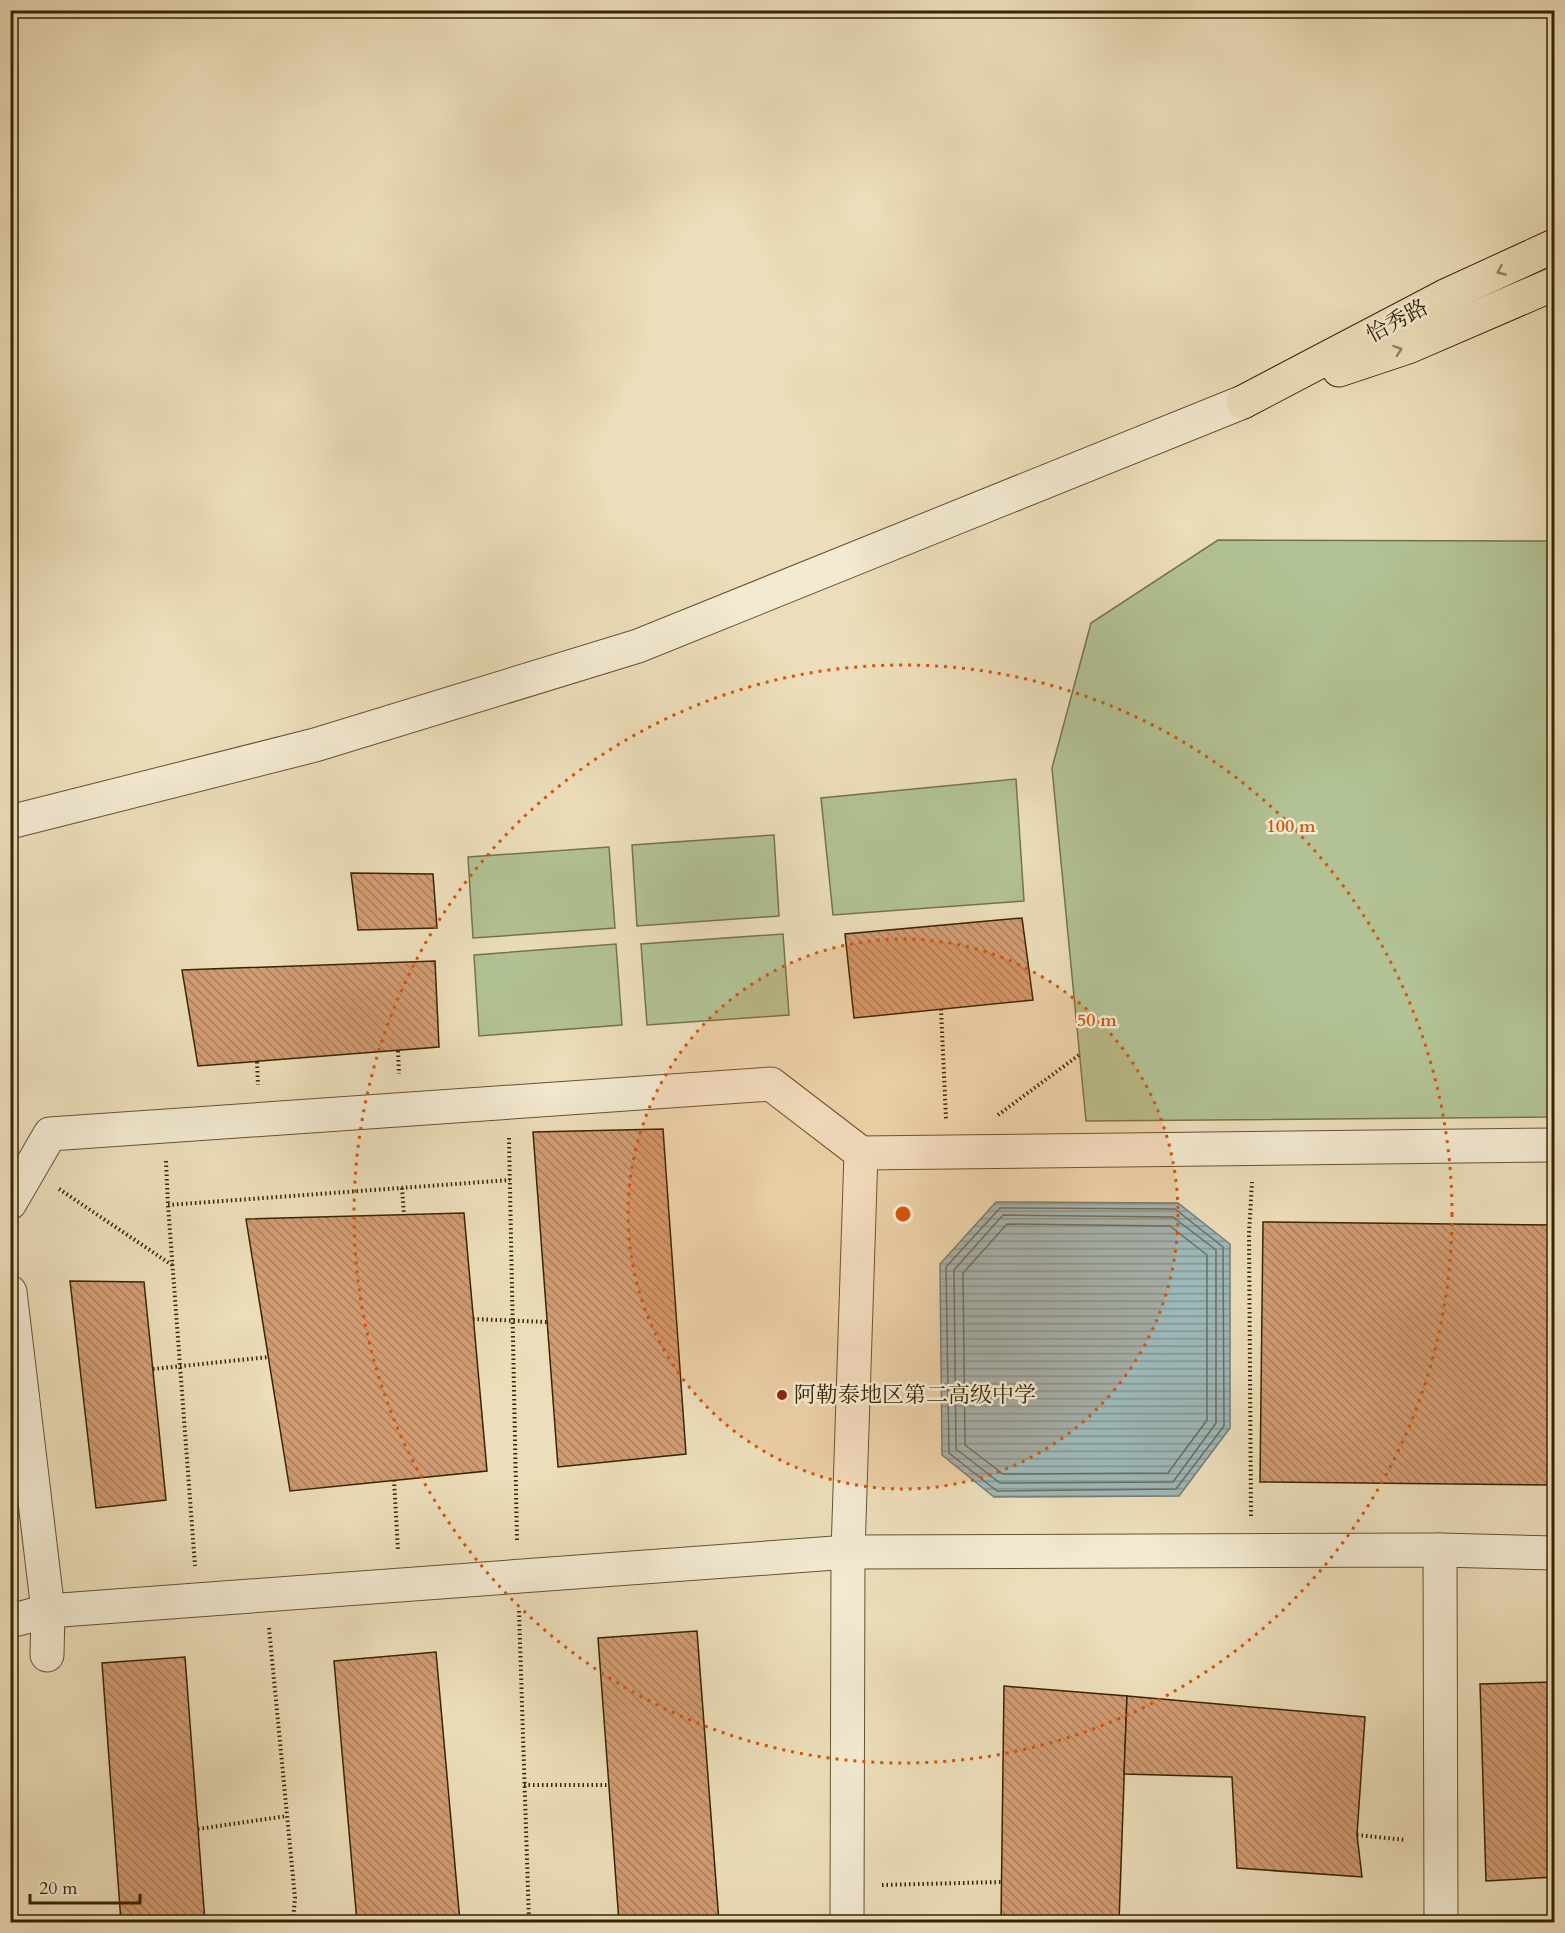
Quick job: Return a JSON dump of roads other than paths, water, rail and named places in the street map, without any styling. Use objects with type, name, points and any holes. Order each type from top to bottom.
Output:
[{"type":"main road","name":"恰秀路","points":[[1243,402],[1445,296],[1554,246]]},
{"type":"main road","points":[[1243,402],[1408,346],[1554,284]]},
{"type":"street","points":[[10,822],[315,744],[638,646],[1243,402]]},
{"type":"street","points":[[10,1203],[50,1134],[771,1084],[861,1153],[1554,1145]]},
{"type":"street","points":[[847,1923],[848,1552],[861,1153]]},
{"type":"street","points":[[10,1292],[48,1611],[47,1655]]},
{"type":"street","points":[[1440,1550],[1441,1923]]},
{"type":"street","points":[[10,1621],[48,1611],[848,1552],[1440,1550],[1554,1552]]},
{"type":"water","points":[[996,1202],[1178,1203],[1230,1244],[1230,1428],[1179,1496],[994,1497],[942,1455],[940,1264]]},
{"type":"place","name":"阿勒泰地区第二高级中学","points":[[782,1395]]}]
